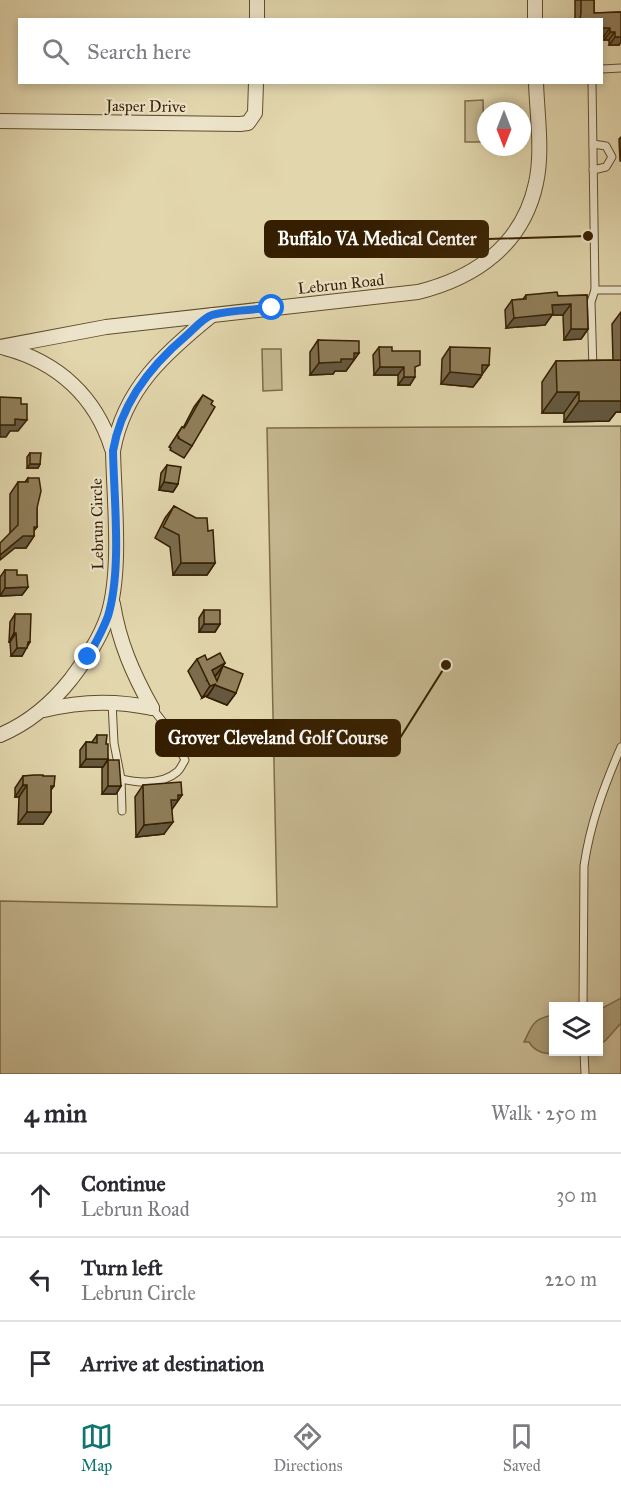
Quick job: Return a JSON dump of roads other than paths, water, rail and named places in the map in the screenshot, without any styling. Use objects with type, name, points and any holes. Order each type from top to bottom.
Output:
[{"type":"street","points":[[257,0],[257,18]]},
{"type":"street","points":[[535,18],[536,0]]},
{"type":"street","name":"Jasper Drive","points":[[0,121],[248,123],[255,113],[256,84]]},
{"type":"street","name":"Lebrun Road","points":[[0,347],[106,327],[418,292],[446,284],[483,265],[499,252],[519,225],[528,206],[536,184],[539,160],[536,84]]},
{"type":"street","name":"Lebrun Circle","points":[[0,735],[42,711],[61,692],[88,657],[107,616],[112,596],[115,558],[113,451],[115,438],[131,399],[146,375],[165,354],[212,315]]},
{"type":"street","name":"Lebrun Circle","points":[[0,347],[44,362],[67,378],[83,393],[94,408],[113,451]]},
{"type":"street","name":"Lebrun Circle","points":[[112,596],[121,643],[152,708]]},
{"type":"street","name":"Lebrun Circle","points":[[42,711],[83,703],[112,702],[152,708]]},
{"type":"lane","points":[[603,69],[621,68]]},
{"type":"lane","points":[[592,84],[596,290],[591,302],[593,376]]},
{"type":"lane","points":[[593,144],[606,146],[612,157],[606,168],[593,170]]},
{"type":"lane","points":[[596,290],[621,290]]},
{"type":"lane","points":[[112,702],[114,743],[121,778],[122,811]]},
{"type":"lane","points":[[121,778],[136,783],[157,782],[178,772],[185,760],[170,730],[152,708]]},
{"type":"lane","points":[[583,1002],[584,866],[587,845],[599,798],[621,747]]},
{"type":"lane","points":[[584,1056],[585,1074]]},
{"type":"place","name":"Buffalo VA Medical Center","points":[[588,236]]},
{"type":"place","name":"Grover Cleveland Golf Course","points":[[446,665]]}]
